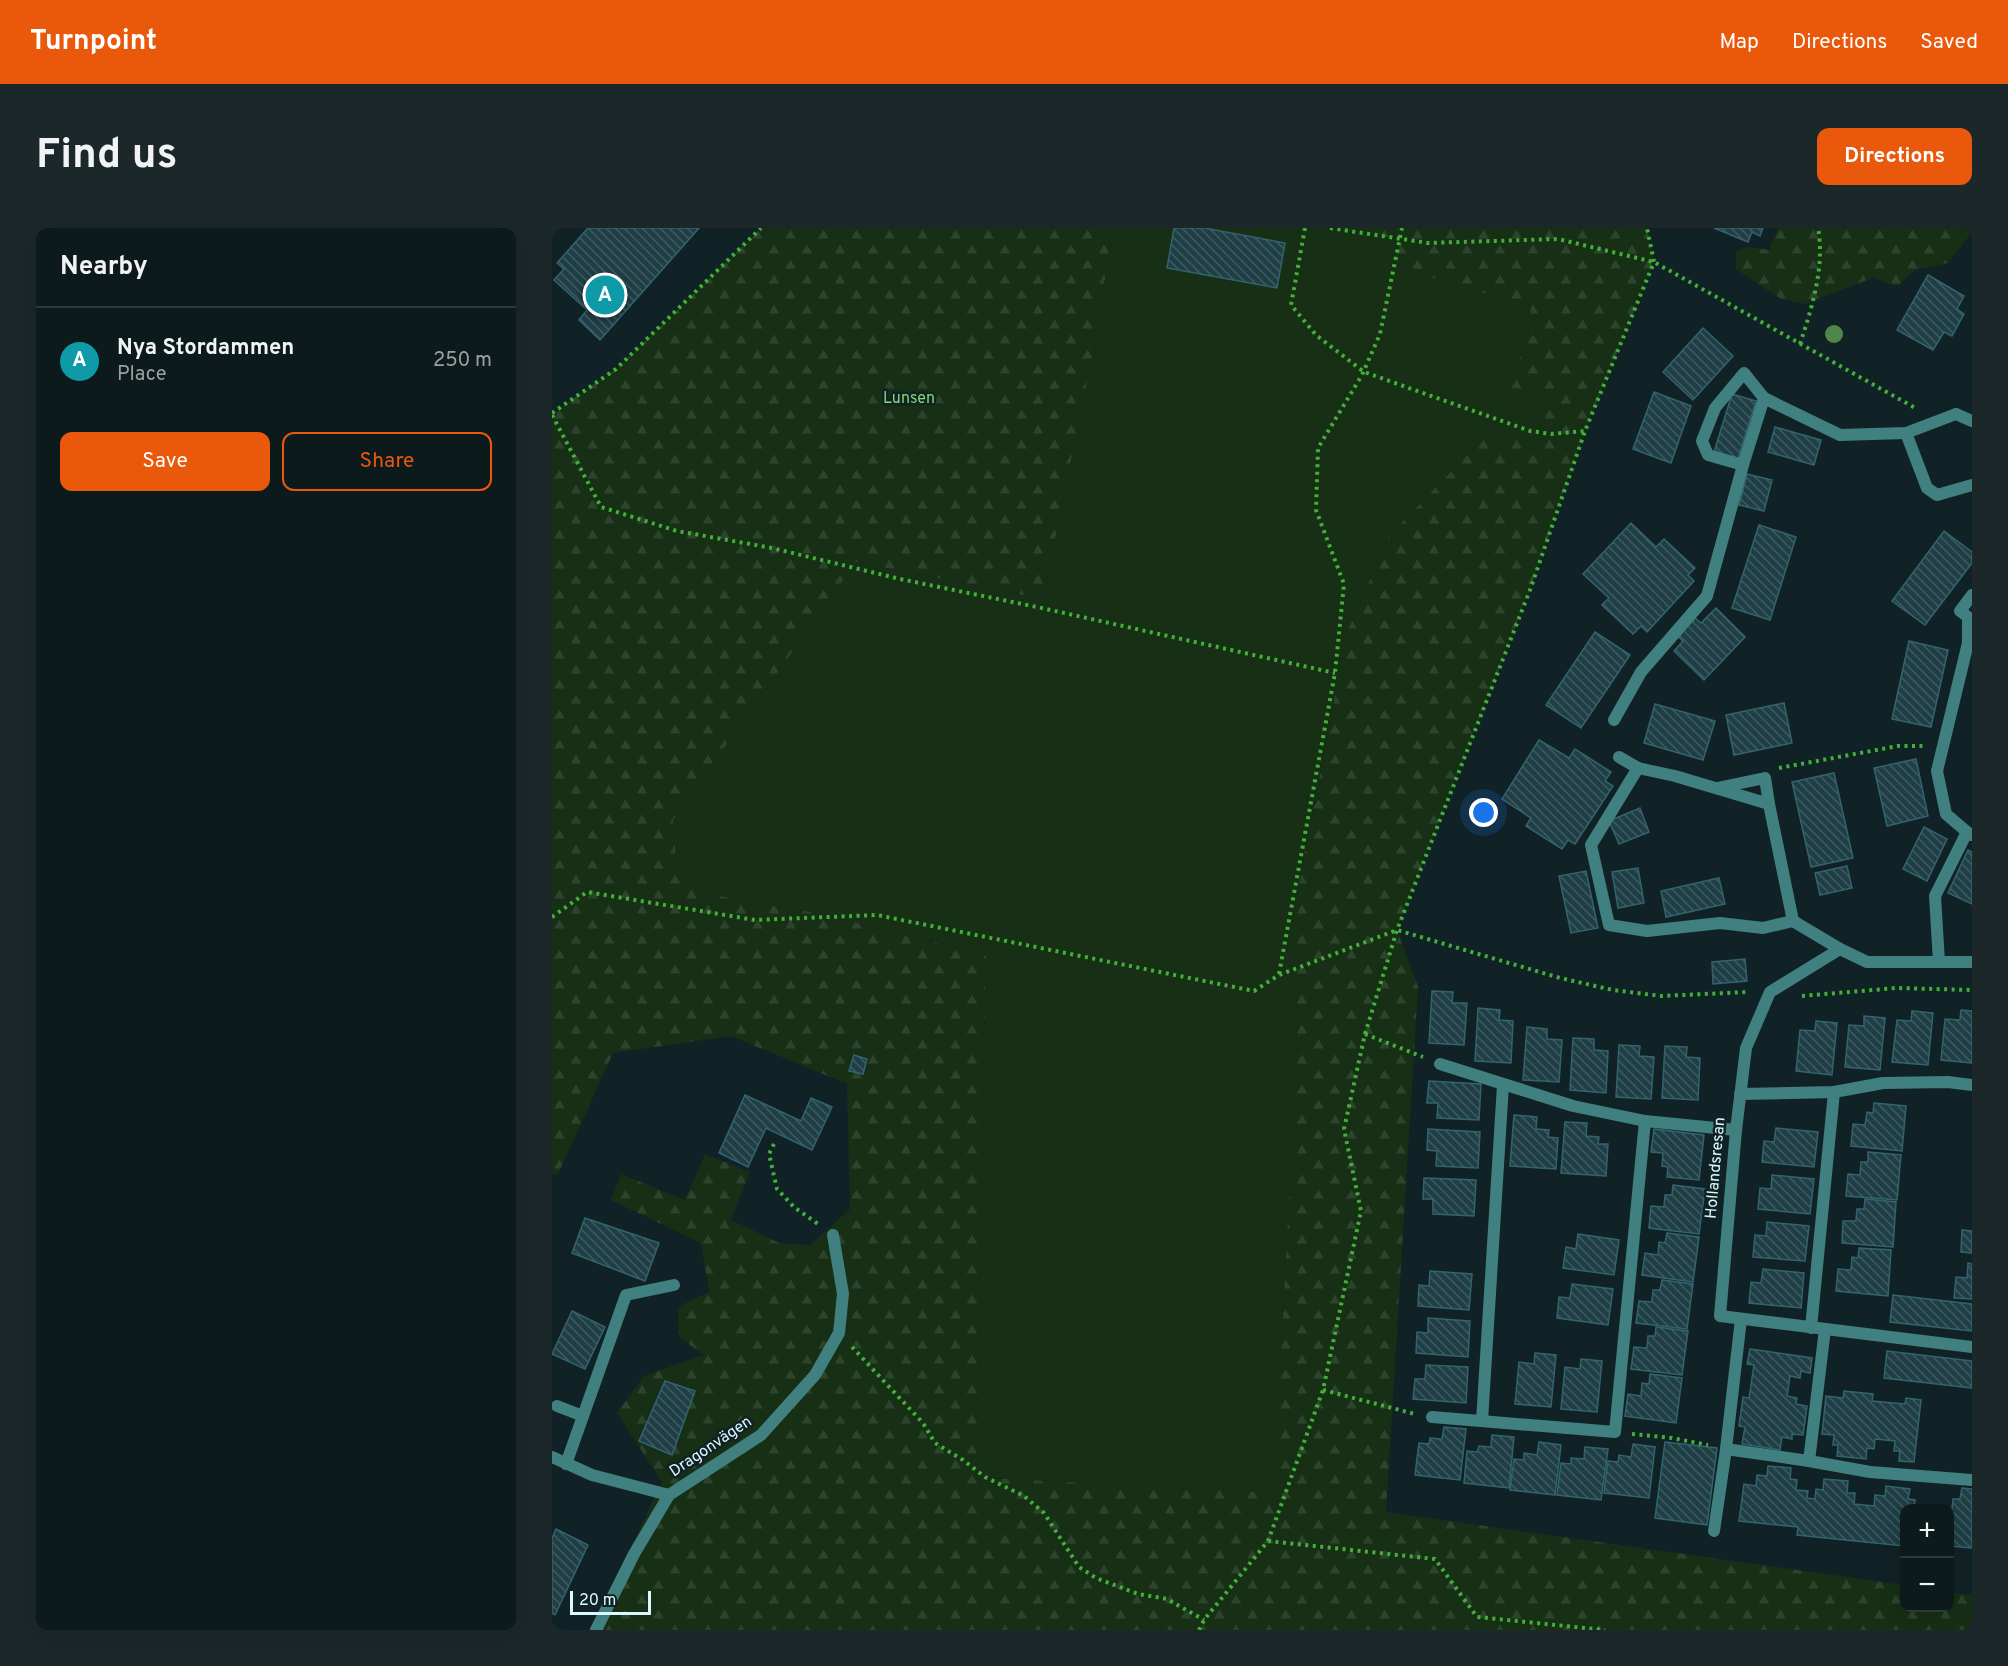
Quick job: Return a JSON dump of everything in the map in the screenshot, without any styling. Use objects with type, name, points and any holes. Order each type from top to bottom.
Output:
[{"type":"street","points":[[1743,465],[1708,455],[1702,441],[1715,408],[1744,374],[1764,398],[1840,435],[1906,433],[1956,414],[1971,419]]},
{"type":"street","points":[[1614,720],[1641,672],[1707,596],[1764,398]]},
{"type":"street","points":[[1906,433],[1927,489],[1937,495],[1972,485]]},
{"type":"street","points":[[1939,962],[1935,896],[1970,834],[1946,814],[1937,771],[1945,746],[1968,643],[1968,617],[1960,611],[1972,595]]},
{"type":"street","points":[[1619,757],[1638,768],[1676,776],[1769,804]]},
{"type":"street","points":[[1638,768],[1591,845],[1609,925],[1647,931],[1720,923],[1763,928],[1793,921],[1867,962],[1972,962]]},
{"type":"street","points":[[1716,788],[1765,778],[1793,921]]},
{"type":"street","points":[[1770,992],[1840,949]]},
{"type":"street","name":"Hollandsresan","points":[[1770,992],[1746,1048],[1736,1130],[1720,1316],[1972,1347]]},
{"type":"street","points":[[1440,1064],[1573,1106],[1645,1121],[1736,1130]]},
{"type":"street","points":[[1740,1094],[1834,1092],[1883,1083],[1948,1082],[1972,1086]]},
{"type":"street","points":[[1482,1421],[1503,1085]]},
{"type":"street","points":[[1811,1328],[1834,1092]]},
{"type":"street","points":[[1432,1417],[1615,1432],[1645,1121]]},
{"type":"street","name":"Dragonvägen","points":[[596,1630],[634,1554],[669,1495],[760,1436],[815,1375],[839,1333],[843,1294],[833,1234]]},
{"type":"street","points":[[566,1464],[626,1295],[674,1285]]},
{"type":"street","points":[[1714,1531],[1741,1319]]},
{"type":"street","points":[[1809,1461],[1825,1329]]},
{"type":"street","points":[[557,1406],[583,1416]]},
{"type":"street","points":[[1726,1449],[1870,1472],[1972,1480]]},
{"type":"street","name":"Dragonvägen","points":[[552,1457],[592,1475],[669,1495]]},
{"type":"path","points":[[761,228],[616,369],[552,414],[601,507],[677,531],[772,548],[900,579],[1335,673]]},
{"type":"path","points":[[1305,228],[1291,305],[1316,335],[1364,372],[1530,430],[1551,434],[1585,431]]},
{"type":"path","points":[[1330,228],[1428,243],[1558,239],[1654,262],[1939,421]]},
{"type":"path","points":[[1278,975],[1335,673],[1344,585],[1316,510],[1318,448],[1364,372],[1380,334],[1402,228]]},
{"type":"path","points":[[1199,1630],[1204,1620],[1268,1541],[1323,1390],[1361,1211],[1344,1129],[1365,1034],[1397,930],[1530,590],[1585,431],[1654,262],[1647,228]]},
{"type":"path","points":[[1800,344],[1815,296],[1820,241],[1818,228]]},
{"type":"path","points":[[1765,778],[1774,770],[1898,746],[1945,746]]},
{"type":"path","points":[[552,916],[586,892],[755,920],[878,915],[1254,991],[1278,975],[1397,930],[1560,978],[1613,990],[1660,996],[1770,992],[1783,998],[1896,988],[1972,990]]},
{"type":"path","points":[[1365,1034],[1440,1064]]},
{"type":"path","points":[[774,1144],[769,1154],[777,1189],[794,1207],[833,1234]]},
{"type":"path","points":[[839,1333],[923,1423],[935,1443],[985,1477],[1024,1496],[1044,1513],[1078,1567],[1096,1578],[1127,1590],[1167,1599],[1204,1620]]},
{"type":"path","points":[[1323,1390],[1396,1410],[1432,1417]]},
{"type":"path","points":[[1615,1432],[1672,1438],[1726,1449]]},
{"type":"path","points":[[1268,1541],[1435,1559],[1477,1617],[1605,1630]]},
{"type":"green space","name":"Lunsen","points":[[761,228],[1113,228],[1095,343],[1043,599],[856,562],[715,895],[822,914],[986,955],[977,1477],[1274,1493],[1298,1011],[1288,941],[1347,632],[1389,535],[1489,433],[1548,399],[1509,387],[1529,333],[1387,299],[1398,239],[1330,228],[1647,228],[1654,262],[1585,431],[1530,590],[1397,930],[1418,987],[1386,1512],[1900,1584],[1900,1612],[1954,1612],[1954,1593],[1972,1595],[1972,1630],[592,1630],[662,1482],[617,1413],[644,1376],[704,1355],[679,1337],[678,1307],[709,1292],[701,1243],[611,1200],[621,1174],[685,1200],[705,1154],[750,1172],[731,1220],[779,1243],[810,1245],[850,1209],[847,1084],[731,1036],[613,1053],[558,1174],[552,1175],[552,413],[616,369]]},
{"type":"green space","points":[[1113,228],[1330,228],[1398,239],[1393,266],[1531,307],[1529,333],[1509,387],[1549,398],[1541,440],[1489,433],[1389,535],[1347,632],[1288,941],[1298,1011],[1274,1493],[976,1477],[986,955],[822,914],[715,895],[676,860],[673,820],[856,562],[1043,599],[1095,343]]},
{"type":"green space","points":[[1778,228],[1972,228],[1972,232],[1948,263],[1915,270],[1898,286],[1872,278],[1805,304],[1781,299],[1736,269],[1736,252],[1748,247],[1769,250]]},
{"type":"building","points":[[588,228],[699,228],[600,340],[579,320],[587,310],[554,280],[564,269],[557,263]]},
{"type":"building","points":[[1174,228],[1204,228],[1285,243],[1277,288],[1167,268]]},
{"type":"building","points":[[1714,228],[1763,228],[1760,236],[1752,232],[1748,242]]},
{"type":"building","points":[[1928,275],[1964,296],[1957,309],[1964,314],[1952,336],[1944,332],[1933,350],[1897,330]]},
{"type":"building","points":[[1703,328],[1733,356],[1693,400],[1663,372]]},
{"type":"building","points":[[1654,392],[1691,406],[1671,463],[1633,449]]},
{"type":"building","points":[[1732,394],[1756,401],[1738,459],[1714,452]]},
{"type":"building","points":[[1775,427],[1821,440],[1814,465],[1768,452]]},
{"type":"building","points":[[1747,474],[1772,480],[1764,511],[1739,505]]},
{"type":"building","points":[[1631,523],[1656,547],[1664,539],[1695,568],[1688,575],[1694,581],[1647,632],[1641,626],[1633,634],[1602,605],[1609,598],[1583,574]]},
{"type":"building","points":[[1759,525],[1796,537],[1770,620],[1732,608]]},
{"type":"building","points":[[1944,531],[1972,552],[1972,563],[1925,625],[1892,601]]},
{"type":"building","points":[[1716,608],[1745,637],[1704,680],[1674,651],[1683,641],[1677,636],[1695,618],[1701,623]]},
{"type":"building","points":[[1595,632],[1630,655],[1581,728],[1546,705]]},
{"type":"building","points":[[1909,641],[1948,650],[1931,727],[1892,719]]},
{"type":"building","points":[[1784,703],[1792,743],[1734,755],[1726,715]]},
{"type":"building","points":[[1655,704],[1715,721],[1703,760],[1644,743]]},
{"type":"building","points":[[1539,740],[1569,758],[1575,749],[1611,772],[1605,781],[1613,786],[1575,844],[1568,840],[1562,849],[1526,826],[1531,818],[1502,799]]},
{"type":"building","points":[[1916,759],[1928,816],[1887,826],[1874,768]]},
{"type":"building","points":[[1834,773],[1853,858],[1811,867],[1792,782]]},
{"type":"building","points":[[1640,808],[1649,832],[1619,844],[1609,821]]},
{"type":"building","points":[[1924,827],[1947,839],[1927,881],[1903,869]]},
{"type":"building","points":[[1968,850],[1972,852],[1972,904],[1948,893]]},
{"type":"building","points":[[1847,866],[1852,888],[1820,895],[1815,873]]},
{"type":"building","points":[[1638,868],[1644,903],[1618,908],[1612,872]]},
{"type":"building","points":[[1586,871],[1598,928],[1571,933],[1559,876]]},
{"type":"building","points":[[1719,878],[1725,904],[1666,917],[1661,891]]},
{"type":"building","points":[[1745,959],[1747,981],[1713,984],[1712,962]]},
{"type":"building","points":[[1432,991],[1453,992],[1452,1003],[1467,1003],[1464,1045],[1429,1043]]},
{"type":"building","points":[[1478,1008],[1500,1010],[1499,1020],[1513,1021],[1511,1063],[1475,1061]]},
{"type":"building","points":[[1961,1010],[1972,1011],[1972,1063],[1941,1060],[1945,1019],[1960,1020]]},
{"type":"building","points":[[1912,1011],[1933,1013],[1928,1065],[1892,1062],[1897,1020],[1911,1021]]},
{"type":"building","points":[[1864,1016],[1885,1018],[1880,1070],[1845,1067],[1849,1025],[1864,1026]]},
{"type":"building","points":[[1816,1021],[1837,1023],[1832,1075],[1796,1071],[1800,1030],[1815,1031]]},
{"type":"building","points":[[1527,1027],[1547,1029],[1547,1039],[1562,1040],[1559,1082],[1523,1080]]},
{"type":"building","points":[[1573,1038],[1594,1039],[1594,1050],[1608,1051],[1606,1093],[1570,1090]]},
{"type":"building","points":[[1619,1045],[1640,1046],[1639,1056],[1654,1057],[1651,1099],[1616,1097]]},
{"type":"building","points":[[1665,1046],[1687,1047],[1686,1057],[1700,1058],[1698,1100],[1662,1098]]},
{"type":"building","points":[[854,1055],[867,1059],[863,1074],[849,1071]]},
{"type":"building","points":[[1429,1081],[1481,1084],[1479,1120],[1437,1118],[1438,1103],[1427,1103]]},
{"type":"building","points":[[745,1095],[801,1121],[811,1098],[832,1107],[812,1150],[766,1128],[748,1167],[719,1153]]},
{"type":"building","points":[[1874,1103],[1906,1106],[1902,1151],[1851,1146],[1853,1124],[1865,1125],[1867,1112],[1873,1113]]},
{"type":"building","points":[[1514,1115],[1537,1117],[1536,1129],[1549,1130],[1548,1137],[1558,1138],[1556,1169],[1510,1166]]},
{"type":"building","points":[[1565,1122],[1587,1123],[1586,1136],[1599,1137],[1598,1144],[1608,1144],[1606,1176],[1561,1173]]},
{"type":"building","points":[[1776,1128],[1818,1132],[1814,1167],[1762,1162],[1764,1141],[1774,1142]]},
{"type":"building","points":[[1428,1129],[1480,1132],[1478,1168],[1436,1166],[1437,1151],[1427,1150]]},
{"type":"building","points":[[1654,1129],[1704,1135],[1699,1180],[1667,1177],[1668,1167],[1662,1166],[1663,1153],[1651,1152]]},
{"type":"building","points":[[1868,1152],[1901,1155],[1897,1200],[1846,1196],[1848,1174],[1860,1175],[1861,1162],[1868,1162]]},
{"type":"building","points":[[1772,1175],[1814,1179],[1810,1214],[1758,1209],[1760,1188],[1771,1189]]},
{"type":"building","points":[[1424,1178],[1476,1180],[1474,1216],[1433,1214],[1433,1199],[1423,1199]]},
{"type":"building","points":[[1673,1185],[1705,1189],[1699,1234],[1649,1228],[1651,1206],[1664,1207],[1665,1195],[1672,1195]]},
{"type":"building","points":[[1865,1199],[1896,1202],[1893,1247],[1842,1243],[1843,1221],[1856,1221],[1857,1209],[1864,1209]]},
{"type":"building","points":[[585,1218],[659,1243],[645,1281],[572,1253]]},
{"type":"building","points":[[1767,1222],[1809,1226],[1805,1261],[1753,1257],[1755,1235],[1766,1236]]},
{"type":"building","points":[[1962,1230],[1972,1231],[1972,1253],[1961,1252]]},
{"type":"building","points":[[1667,1233],[1699,1237],[1693,1282],[1642,1275],[1645,1253],[1658,1255],[1659,1242],[1665,1243]]},
{"type":"building","points":[[1578,1234],[1619,1240],[1614,1275],[1563,1268],[1566,1247],[1576,1249]]},
{"type":"building","points":[[1859,1248],[1891,1250],[1888,1296],[1836,1291],[1838,1269],[1851,1270],[1852,1257],[1858,1258]]},
{"type":"building","points":[[1968,1263],[1972,1264],[1972,1299],[1954,1298],[1956,1277],[1967,1278]]},
{"type":"building","points":[[1763,1269],[1804,1273],[1801,1308],[1749,1303],[1751,1282],[1761,1283]]},
{"type":"building","points":[[1430,1271],[1472,1274],[1469,1310],[1418,1306],[1419,1285],[1429,1286]]},
{"type":"building","points":[[1662,1280],[1693,1284],[1687,1329],[1636,1323],[1639,1301],[1652,1302],[1653,1290],[1660,1290]]},
{"type":"building","points":[[1572,1284],[1613,1289],[1608,1325],[1557,1318],[1559,1297],[1570,1298]]},
{"type":"building","points":[[1893,1295],[1972,1304],[1972,1331],[1890,1322]]},
{"type":"building","points":[[572,1311],[605,1327],[585,1369],[552,1354]]},
{"type":"building","points":[[1428,1318],[1470,1321],[1468,1357],[1416,1353],[1417,1332],[1428,1333]]},
{"type":"building","points":[[1656,1327],[1688,1331],[1682,1375],[1631,1369],[1634,1347],[1647,1348],[1648,1336],[1655,1336]]},
{"type":"building","points":[[1750,1349],[1812,1358],[1810,1373],[1801,1371],[1800,1378],[1790,1376],[1787,1396],[1797,1398],[1796,1404],[1807,1406],[1803,1435],[1792,1434],[1792,1439],[1782,1437],[1780,1450],[1742,1444],[1745,1427],[1739,1426],[1743,1397],[1749,1398],[1754,1365],[1747,1364]]},
{"type":"building","points":[[1887,1351],[1972,1361],[1972,1388],[1884,1378]]},
{"type":"building","points":[[1535,1353],[1556,1355],[1551,1407],[1515,1404],[1519,1362],[1534,1364]]},
{"type":"building","points":[[1581,1359],[1602,1361],[1597,1412],[1561,1409],[1565,1367],[1580,1369]]},
{"type":"building","points":[[1426,1365],[1468,1367],[1466,1403],[1413,1399],[1415,1379],[1425,1379]]},
{"type":"building","points":[[1650,1374],[1682,1378],[1676,1423],[1625,1416],[1628,1394],[1641,1396],[1642,1383],[1649,1384]]},
{"type":"building","points":[[665,1381],[695,1391],[672,1455],[639,1441]]},
{"type":"building","points":[[1844,1391],[1873,1394],[1872,1401],[1905,1404],[1906,1398],[1921,1400],[1914,1462],[1899,1461],[1900,1451],[1894,1451],[1895,1441],[1875,1439],[1874,1449],[1867,1448],[1866,1459],[1837,1456],[1838,1445],[1833,1445],[1834,1435],[1822,1434],[1826,1396],[1843,1398]]},
{"type":"building","points":[[1444,1427],[1466,1429],[1460,1480],[1415,1475],[1419,1443],[1429,1444],[1430,1438],[1442,1439]]},
{"type":"building","points":[[1492,1435],[1514,1437],[1509,1488],[1464,1483],[1467,1451],[1477,1452],[1479,1446],[1491,1447]]},
{"type":"building","points":[[1539,1442],[1561,1445],[1555,1495],[1510,1490],[1514,1459],[1524,1460],[1524,1453],[1537,1455]]},
{"type":"building","points":[[1665,1442],[1717,1448],[1707,1525],[1655,1518]]},
{"type":"building","points":[[1633,1444],[1655,1447],[1649,1498],[1604,1493],[1608,1461],[1618,1462],[1619,1455],[1631,1457]]},
{"type":"building","points":[[1585,1447],[1608,1449],[1601,1500],[1557,1495],[1561,1463],[1571,1464],[1571,1458],[1584,1459]]},
{"type":"building","points":[[1768,1466],[1791,1468],[1790,1479],[1797,1480],[1796,1490],[1808,1491],[1807,1498],[1815,1499],[1816,1489],[1823,1490],[1824,1479],[1848,1481],[1847,1493],[1855,1493],[1854,1504],[1874,1506],[1875,1495],[1885,1496],[1886,1486],[1910,1489],[1908,1499],[1915,1500],[1914,1504],[1900,1504],[1900,1546],[1797,1535],[1798,1527],[1739,1521],[1744,1484],[1756,1486],[1757,1475],[1767,1476]]},
{"type":"building","points":[[1962,1488],[1972,1489],[1972,1548],[1954,1546],[1953,1499],[1960,1499]]},
{"type":"building","points":[[556,1529],[588,1545],[555,1615],[552,1613],[552,1538]]},
{"type":"place","name":"Nya Stordammen","points":[[605,295]]}]
